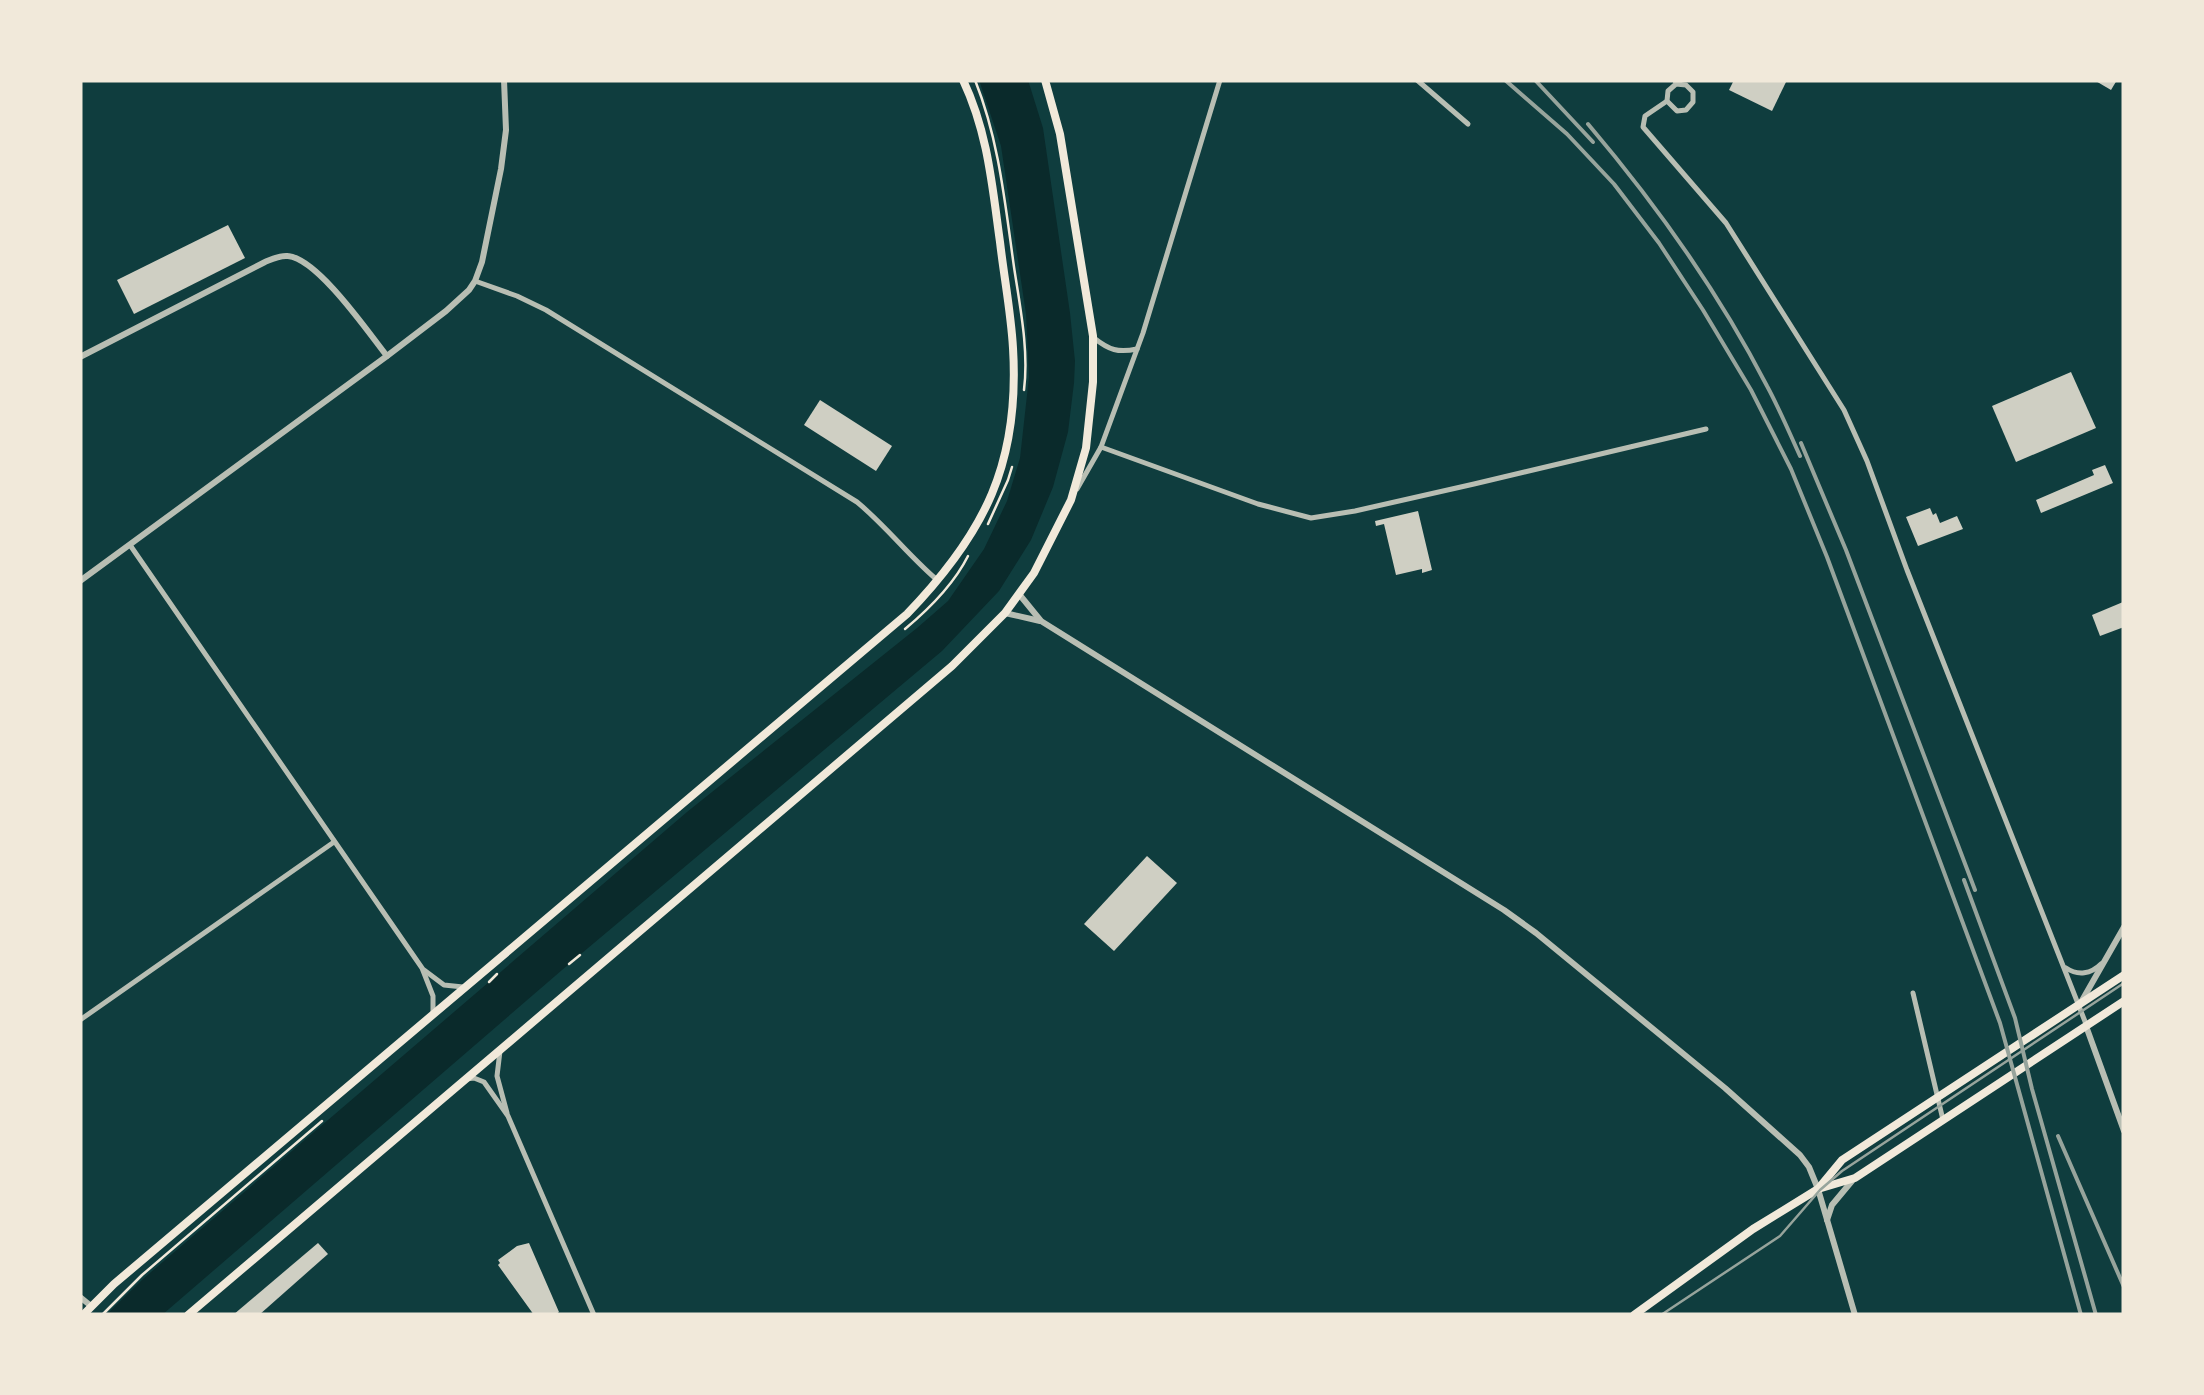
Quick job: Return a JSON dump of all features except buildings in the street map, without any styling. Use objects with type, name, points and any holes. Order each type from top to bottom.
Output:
[{"type":"main road","points":[[82,1315],[907,614],[968,542],[999,477],[1014,384],[1010,317],[986,146],[963,80]]},
{"type":"main road","points":[[188,1315],[952,666],[1020,594],[1071,500],[1086,448],[1093,382],[1093,336],[1060,134],[1044,80]]},
{"type":"main road","points":[[1818,1189],[1842,1160],[2124,975]]},
{"type":"main road","points":[[1634,1315],[1754,1229],[1818,1189],[1854,1178],[2124,1001]]},
{"type":"street","points":[[80,581],[462,298],[476,281],[486,243],[504,148],[504,80]]},
{"type":"street","points":[[1071,500],[1101,447],[1137,349],[1220,80]]},
{"type":"street","points":[[1418,80],[1468,124]]},
{"type":"street","points":[[1676,82],[1690,88],[1694,97],[1690,107],[1682,111],[1667,101],[1668,91],[1676,82]]},
{"type":"street","points":[[1667,101],[1645,116],[1643,126],[1726,223],[1844,410],[1867,460],[2080,1004],[2124,1131]]},
{"type":"street","points":[[80,357],[265,262],[288,256],[302,261],[324,278],[387,356]]},
{"type":"street","points":[[476,281],[546,310],[857,502],[938,581]]},
{"type":"street","points":[[1093,336],[1107,348],[1123,352],[1137,349]]},
{"type":"street","points":[[1101,447],[1258,504],[1311,518],[1706,429]]},
{"type":"street","points":[[130,545],[422,968],[434,1014]]},
{"type":"street","points":[[1020,594],[1041,621]]},
{"type":"street","points":[[1005,613],[1041,621],[1432,864],[1536,933],[1725,1088],[1809,1167],[1855,1315]]},
{"type":"street","points":[[80,1020],[334,842]]},
{"type":"street","points":[[2080,1004],[2124,927]]},
{"type":"street","points":[[2061,962],[2073,972],[2088,973],[2105,960]]},
{"type":"street","points":[[422,968],[444,985],[464,987]]},
{"type":"street","points":[[1913,993],[1943,1120]]},
{"type":"street","points":[[502,1048],[497,1076],[508,1116],[594,1315]]},
{"type":"street","points":[[464,1080],[484,1082],[508,1116]]},
{"type":"street","points":[[1826,1221],[1832,1205],[1854,1178]]},
{"type":"street","points":[[80,1298],[90,1306]]},
{"type":"path","points":[[975,80],[988,111],[1002,182],[1022,327],[1022,400]]},
{"type":"path","points":[[983,531],[993,516],[1014,458]]},
{"type":"path","points":[[898,635],[946,588],[973,546]]},
{"type":"path","points":[[569,964],[580,955]]},
{"type":"path","points":[[478,986],[506,963]]},
{"type":"path","points":[[488,982],[497,974]]},
{"type":"path","points":[[102,1315],[142,1275],[322,1122]]},
{"type":"water","points":[[979,80],[1028,80],[1043,128],[1075,361],[1068,432],[1053,487],[1031,540],[999,591],[942,651],[569,964],[162,1315],[106,1315],[144,1278],[687,812],[948,601],[984,549],[1007,501],[1020,458],[1029,377],[1026,314],[1001,146]]},
{"type":"tram line","points":[[1661,1315],[1780,1236],[1842,1171],[2124,983]]},
{"type":"railway","points":[[1505,80],[1567,134],[1614,184],[1659,243],[1751,390],[1791,469],[2000,1023],[2081,1315]]},
{"type":"railway","points":[[1535,80],[1593,142]]},
{"type":"railway","points":[[1588,124],[1707,283],[1767,386],[1800,456]]},
{"type":"railway","points":[[1801,443],[1846,550],[1975,890]]},
{"type":"railway","points":[[1964,880],[2015,1018],[2096,1315]]},
{"type":"railway","points":[[2058,1136],[2124,1287]]}]
